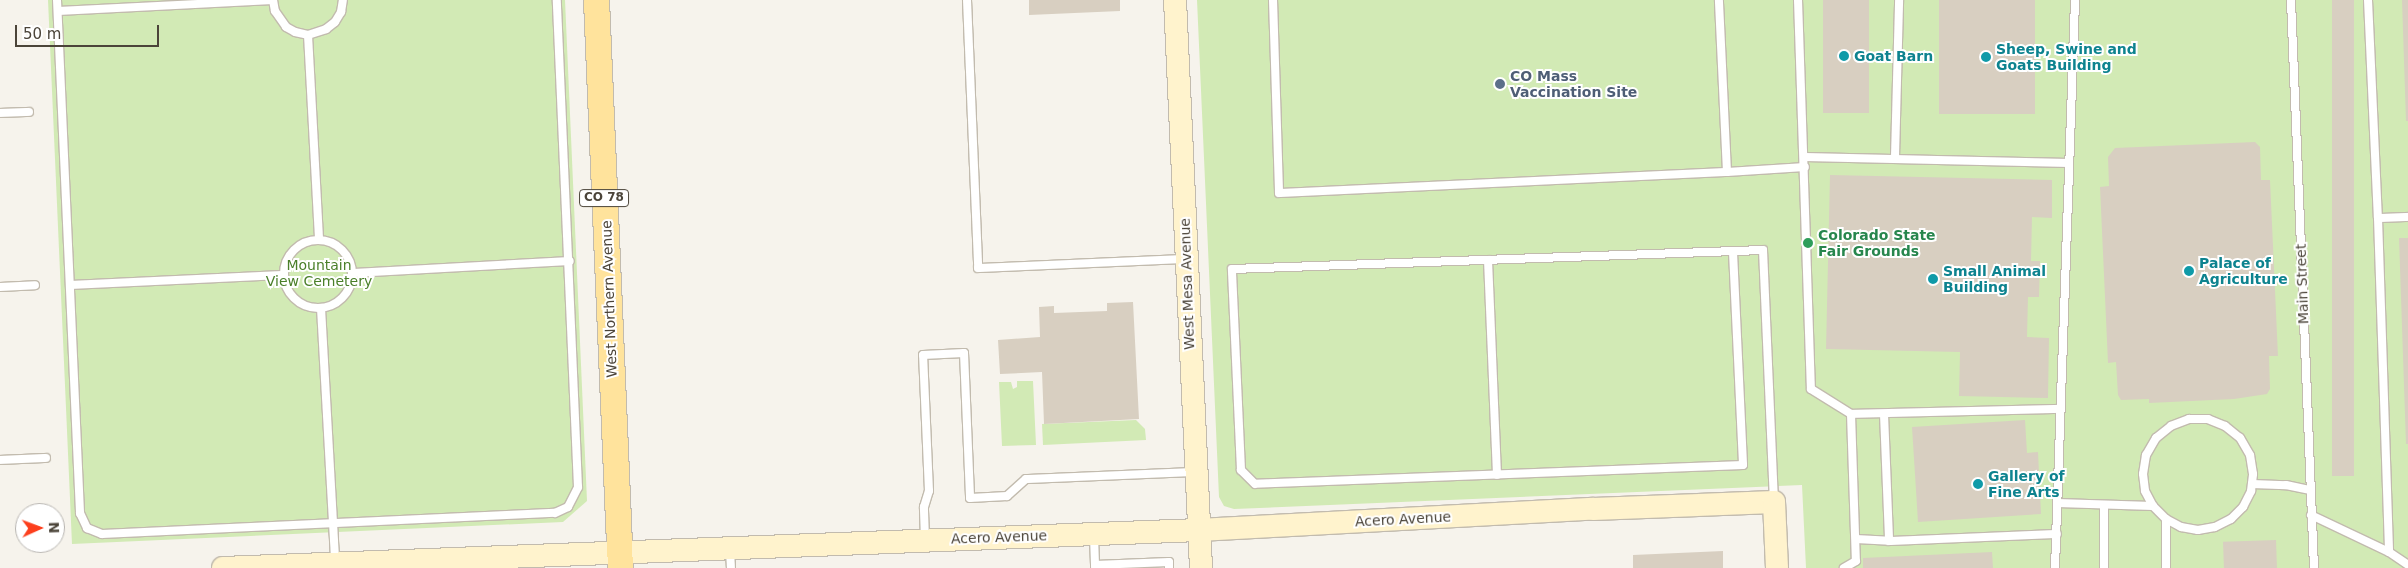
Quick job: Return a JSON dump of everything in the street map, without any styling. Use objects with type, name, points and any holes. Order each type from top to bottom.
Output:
[{"type":"main road","name":"West Northern Avenue","points":[[596,0],[620,561]]},
{"type":"street","name":"West Mesa Avenue","points":[[1174,0],[1201,568]]},
{"type":"street","name":"Acero Avenue","points":[[223,568],[731,558],[925,539],[1199,530],[1593,509],[1774,502]]},
{"type":"street","points":[[1774,502],[1778,568]]},
{"type":"lane","points":[[58,0],[80,513],[87,528],[102,534],[556,514],[568,507],[578,487],[570,261],[557,0]]},
{"type":"lane","points":[[58,11],[273,0],[279,20],[286,27],[308,35],[326,29],[335,22],[341,12],[343,0]]},
{"type":"lane","points":[[967,0],[978,268],[1186,259]]},
{"type":"lane","points":[[1272,0],[1279,193],[1805,167]]},
{"type":"lane","points":[[1719,0],[1727,172]]},
{"type":"lane","points":[[1798,0],[1811,389],[1850,414],[2060,408]]},
{"type":"lane","points":[[1895,157],[1899,0]]},
{"type":"lane","points":[[2055,568],[2075,0]]},
{"type":"lane","name":"Main Street","points":[[2291,0],[2314,568]]},
{"type":"lane","points":[[2368,0],[2378,218],[2389,552]]},
{"type":"lane","points":[[308,35],[319,240]]},
{"type":"lane","points":[[0,113],[29,112]]},
{"type":"lane","points":[[1804,157],[1895,157],[2069,163]]},
{"type":"lane","points":[[2378,218],[2408,217]]},
{"type":"lane","points":[[319,240],[332,242],[344,251],[354,273],[348,293],[331,306],[321,308],[309,307],[298,302],[289,292],[282,276],[287,260],[294,249],[305,242],[319,240]]},
{"type":"lane","points":[[1733,252],[1743,465],[1255,484],[1241,470],[1232,269],[1763,250],[1774,502]]},
{"type":"lane","points":[[1488,260],[1497,474]]},
{"type":"lane","points":[[354,273],[570,261]]},
{"type":"lane","points":[[70,285],[282,276]]},
{"type":"lane","points":[[0,287],[35,285]]},
{"type":"lane","points":[[321,308],[333,524],[323,566]]},
{"type":"lane","points":[[925,539],[924,507],[929,491],[923,355],[964,353],[970,498],[1007,496],[1026,479],[1195,472]]},
{"type":"lane","points":[[1844,568],[1856,561],[1850,414]]},
{"type":"lane","points":[[1884,414],[1889,541]]},
{"type":"lane","points":[[2188,419],[2208,420],[2226,426],[2240,438],[2250,455],[2253,474],[2252,484],[2243,507],[2231,519],[2215,527],[2198,530],[2181,527],[2166,519],[2153,506],[2145,491],[2143,474],[2146,455],[2156,438],[2171,426],[2188,419]]},
{"type":"lane","points":[[0,460],[46,458]]},
{"type":"lane","points":[[2252,484],[2286,485],[2310,490]]},
{"type":"lane","points":[[2057,503],[2153,506]]},
{"type":"lane","points":[[2104,505],[2104,568]]},
{"type":"lane","points":[[2311,515],[2389,552],[2408,565]]},
{"type":"lane","points":[[2166,519],[2166,568]]},
{"type":"lane","points":[[1094,534],[1095,567],[1169,562],[1169,568]]},
{"type":"lane","points":[[1856,539],[1889,541],[2057,534]]},
{"type":"green space","name":"Mountain View Cemetery","points":[[48,0],[565,0],[587,501],[563,522],[72,544]]},
{"type":"green space","name":"Colorado State Fair Grounds","points":[[1197,0],[2408,0],[2408,568],[1806,568],[1802,485],[1234,509],[1224,506],[1219,497]]},
{"type":"green space","points":[[1017,381],[1033,381],[1036,445],[1002,446],[999,382],[1011,382],[1013,389],[1017,387]]},
{"type":"green space","points":[[1136,420],[1145,429],[1146,440],[1043,445],[1042,424]]},
{"type":"building","points":[[1029,0],[1120,0],[1120,11],[1029,15]]},
{"type":"building","name":"Goat Barn","points":[[1823,0],[1869,0],[1869,113],[1823,113]]},
{"type":"building","name":"Sheep, Swine and Goats Building","points":[[1939,0],[2035,0],[2035,114],[1939,114]]},
{"type":"building","points":[[2332,0],[2354,0],[2354,476],[2332,476]]},
{"type":"building","points":[[2402,0],[2408,0],[2408,121],[2406,121]]},
{"type":"building","name":"Palace of Agriculture","points":[[2255,142],[2260,147],[2261,180],[2270,180],[2278,356],[2269,356],[2270,389],[2267,394],[2234,399],[2149,403],[2149,399],[2121,400],[2118,395],[2116,362],[2108,363],[2100,187],[2109,186],[2108,157],[2115,148]]},
{"type":"building","name":"Small Animal Building","points":[[1830,175],[2052,180],[2052,218],[2032,217],[2031,261],[2040,261],[2039,297],[2028,297],[2027,337],[2049,338],[2048,398],[1959,396],[1960,352],[1826,349]]},
{"type":"building","points":[[2399,238],[2408,238],[2408,444],[2406,444]]},
{"type":"building","points":[[1133,302],[1139,419],[1044,424],[1042,372],[1000,374],[998,340],[1040,337],[1039,307],[1054,306],[1054,313],[1107,311],[1107,303]]},
{"type":"building","name":"Gallery of Fine Arts","points":[[2025,420],[2027,453],[2038,452],[2041,514],[1918,522],[1912,427]]},
{"type":"building","points":[[2276,540],[2277,568],[2224,568],[2223,542]]},
{"type":"building","points":[[1723,551],[1723,568],[1633,568],[1633,555]]},
{"type":"building","points":[[1992,552],[1993,568],[1863,568],[1863,558]]},
{"type":"place","name":"Goat Barn","points":[[1844,56]]},
{"type":"place","name":"Sheep, Swine and Goats Building","points":[[1986,57]]},
{"type":"place","name":"CO Mass Vaccination Site","points":[[1500,84]]},
{"type":"place","name":"Colorado State Fair Grounds","points":[[1808,243]]},
{"type":"place","name":"Palace of Agriculture","points":[[2189,271]]},
{"type":"place","name":"Small Animal Building","points":[[1933,279]]},
{"type":"place","name":"Gallery of Fine Arts","points":[[1978,484]]}]
